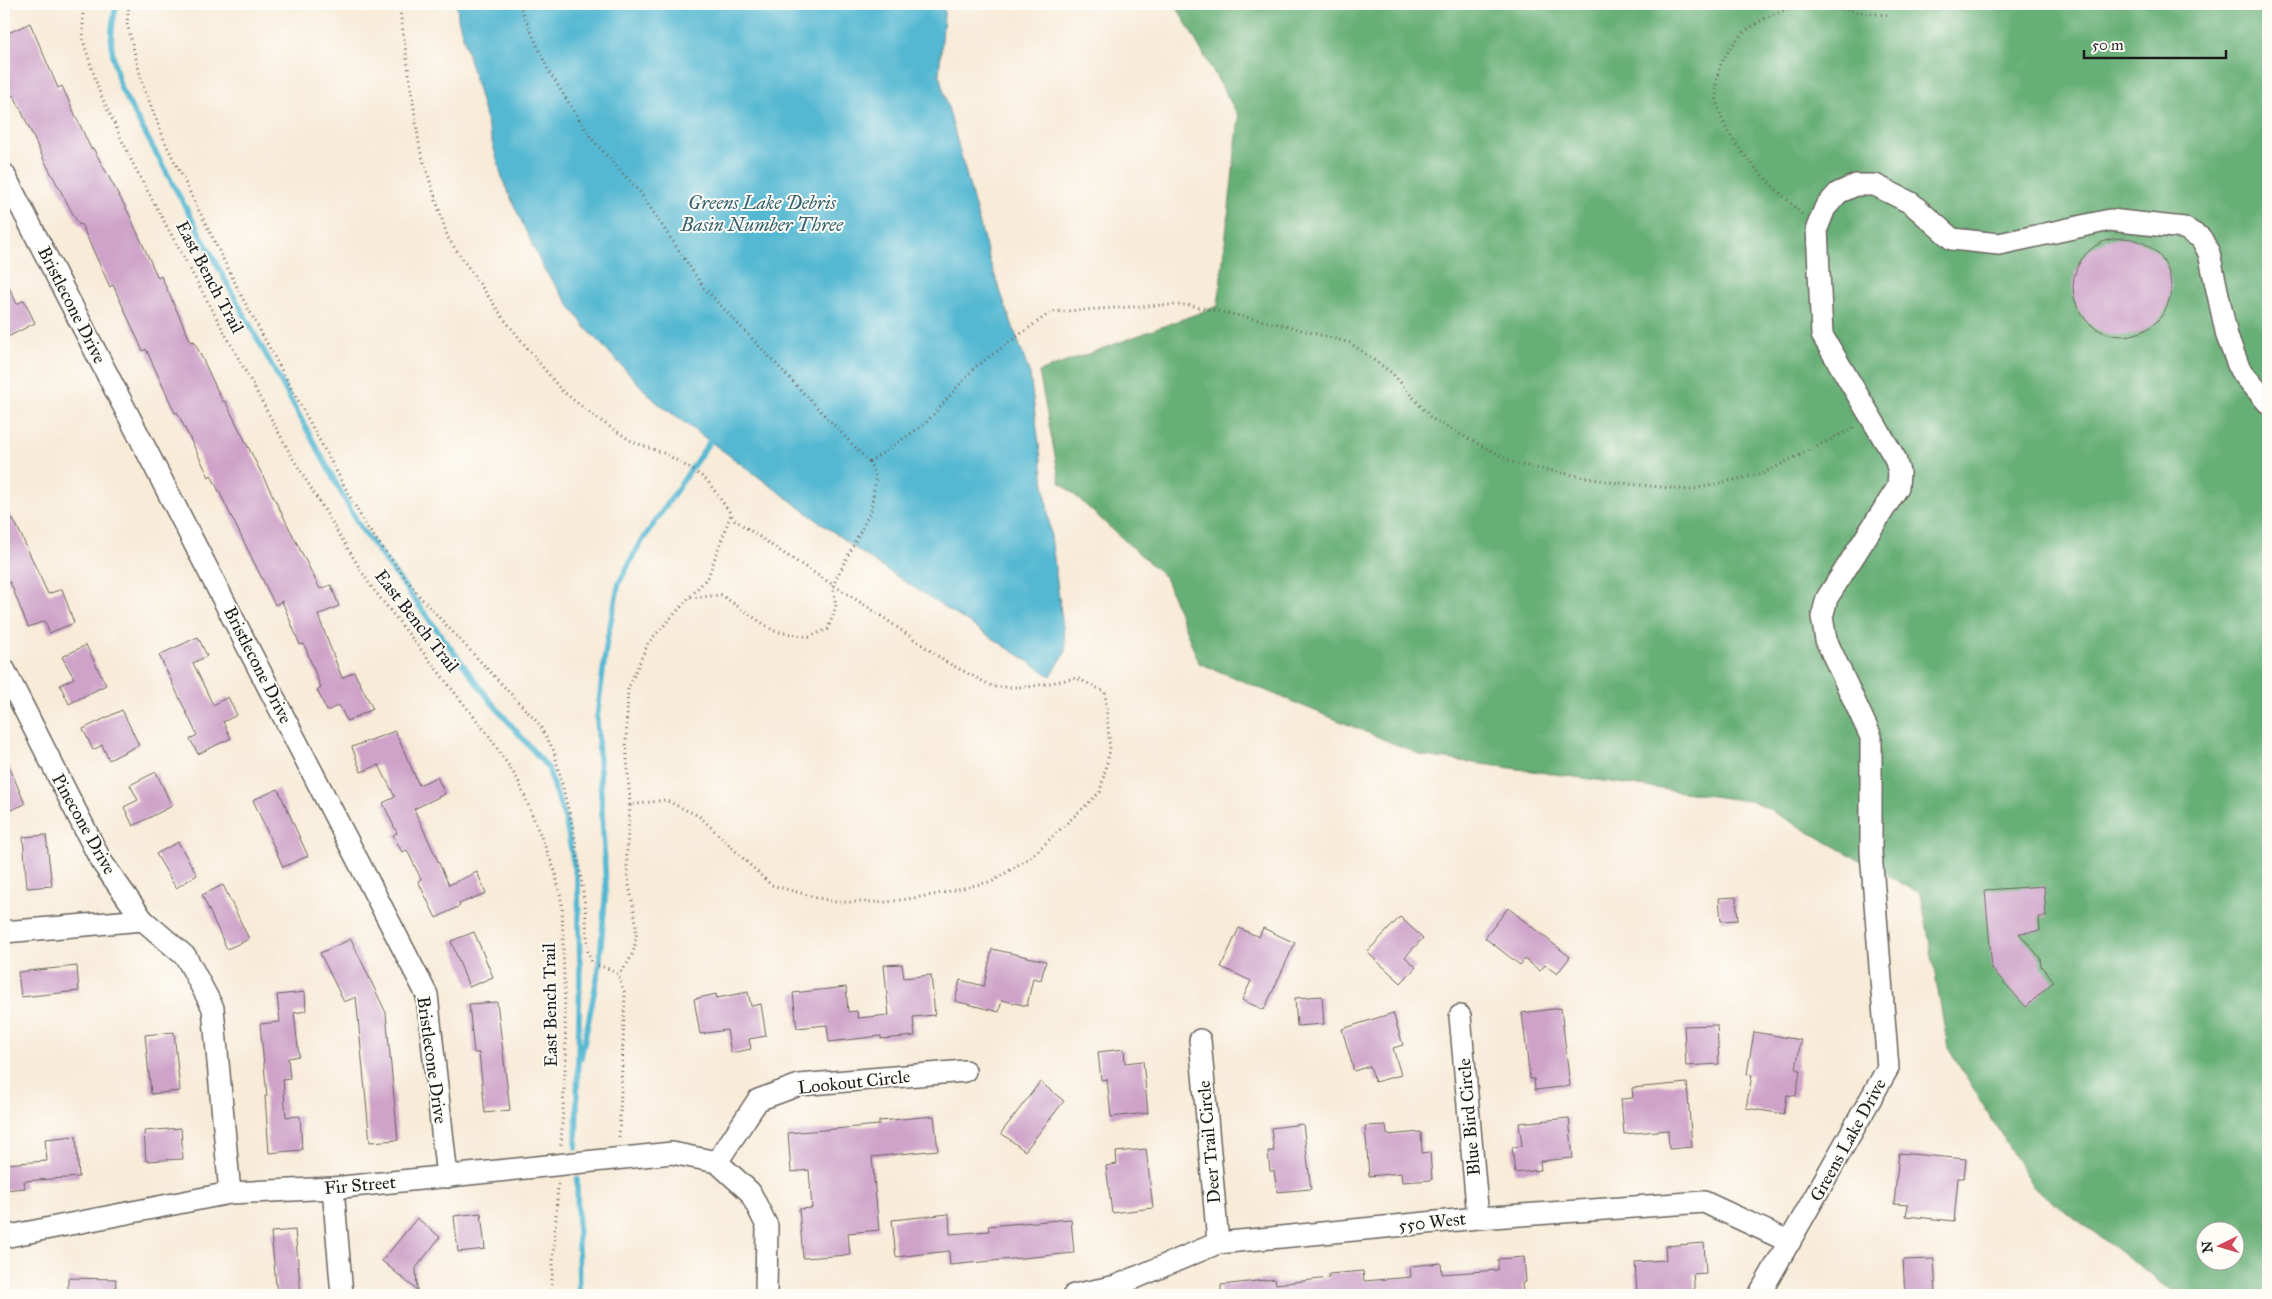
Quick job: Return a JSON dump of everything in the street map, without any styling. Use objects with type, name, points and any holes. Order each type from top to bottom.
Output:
[{"type":"street","name":"Bristlecone Drive","points":[[4,174],[426,995],[447,1177]]},
{"type":"street","points":[[1817,228],[1825,208],[1838,193],[1856,185],[1875,185],[1911,203],[1952,239],[1999,244],[2110,220],[2184,228],[2200,238],[2209,253],[2227,336],[2240,370],[2268,403]]},
{"type":"street","name":"Greens Lake Drive","points":[[1760,1295],[1888,1068],[1871,852],[1871,737],[1826,640],[1822,617],[1827,598],[1898,487],[1899,472],[1895,458],[1822,335],[1817,228]]},
{"type":"street","name":"Pinecone Drive","points":[[4,669],[101,861],[143,920],[186,957],[213,1008],[230,1193]]},
{"type":"street","points":[[4,932],[143,920]]},
{"type":"street","name":"Blue Bird Circle","points":[[1460,1016],[1478,1218]]},
{"type":"street","name":"Deer Trail Circle","points":[[1200,1040],[1218,1243]]},
{"type":"street","name":"Lookout Circle","points":[[717,1162],[758,1100],[799,1085],[965,1071]]},
{"type":"street","name":"Fir Street","points":[[4,1237],[230,1193],[333,1188],[672,1153],[717,1162]]},
{"type":"street","points":[[717,1162],[750,1192],[767,1226],[766,1295]]},
{"type":"street","points":[[333,1188],[342,1295]]},
{"type":"street","name":"550 West","points":[[1074,1295],[1116,1286],[1218,1243],[1478,1218],[1704,1202],[1790,1242]]},
{"type":"path","name":"East Bench Trail","points":[[83,4],[83,40],[98,91],[133,164],[292,457],[370,585],[489,736],[518,780],[555,871],[562,904],[566,1054],[551,1295]]},
{"type":"path","points":[[129,4],[127,23],[143,86],[166,144],[243,299],[366,526],[420,597],[539,724],[554,751],[574,833],[585,905],[588,951],[592,964],[618,974],[625,994],[618,1159]]},
{"type":"path","points":[[399,4],[420,150],[448,238],[504,319],[561,390],[598,419],[633,442],[666,454],[707,480],[735,520],[948,663],[994,687],[1028,687],[1078,678],[1105,692],[1110,750],[1100,792],[1032,856],[993,881],[934,895],[888,902],[834,902],[772,885],[699,816],[665,800],[630,805]]},
{"type":"path","points":[[519,4],[548,70],[591,138],[638,191],[704,288],[869,462],[876,476],[871,510],[833,585],[836,607],[828,629],[809,637],[774,631],[721,595],[689,598]]},
{"type":"path","points":[[1817,228],[1744,156],[1723,121],[1714,88],[1723,57],[1744,30],[1773,14],[1806,4],[1891,16]]},
{"type":"path","points":[[869,462],[925,424],[974,367],[1051,312],[1162,304],[1188,305],[1287,326],[1350,343],[1392,373],[1432,419],[1516,464],[1610,482],[1690,490],[1764,473],[1872,419]]},
{"type":"path","points":[[618,974],[629,963],[636,945],[635,917],[626,865],[630,805],[626,742],[628,689],[648,643],[708,577],[731,514]]},
{"type":"green space","points":[[1175,4],[2268,4],[2268,1295],[2179,1295],[2034,1188],[1948,1048],[1921,894],[1755,802],[1424,756],[1199,663],[1165,577],[1060,482],[1039,372],[1218,306],[1239,117]]},
{"type":"water","name":"Greens Lake Debris Basin Number Three","points":[[457,4],[945,4],[939,74],[990,262],[1030,375],[1066,651],[1051,676],[873,561],[655,401],[585,327],[543,268],[503,181],[458,18]]},
{"type":"building","points":[[30,23],[58,88],[62,86],[91,149],[93,148],[128,212],[158,278],[161,276],[191,342],[194,341],[223,402],[225,401],[320,589],[331,585],[339,606],[318,615],[342,678],[354,672],[373,709],[347,721],[339,705],[327,711],[317,690],[321,688],[304,644],[300,645],[282,601],[275,605],[211,475],[209,477],[177,412],[175,413],[146,349],[143,351],[113,285],[110,287],[81,224],[79,225],[44,160],[14,95],[11,97],[4,81],[4,35]]},
{"type":"building","points":[[2122,238],[2141,241],[2157,252],[2168,268],[2171,287],[2168,306],[2157,322],[2141,333],[2122,336],[2103,333],[2087,322],[2076,306],[2073,287],[2076,268],[2087,252],[2103,241]]},
{"type":"building","points":[[4,277],[17,304],[24,300],[35,323],[4,339]]},
{"type":"building","points":[[4,506],[17,526],[48,594],[62,589],[74,623],[49,633],[45,621],[28,627],[10,582],[4,585]]},
{"type":"building","points":[[198,637],[207,656],[193,663],[213,705],[228,697],[237,715],[223,722],[231,738],[198,754],[190,739],[197,735],[159,655]]},
{"type":"building","points":[[86,645],[106,685],[69,704],[60,685],[74,678],[62,657]]},
{"type":"building","points":[[122,710],[139,745],[109,760],[102,745],[93,750],[83,729]]},
{"type":"building","points":[[395,731],[419,785],[437,777],[445,794],[414,809],[449,885],[477,872],[486,893],[459,904],[460,906],[436,918],[418,881],[421,879],[407,850],[402,852],[393,835],[397,833],[383,803],[395,797],[379,765],[361,772],[352,747]]},
{"type":"building","points":[[4,754],[25,804],[4,813]]},
{"type":"building","points":[[156,772],[172,806],[133,826],[124,807],[138,800],[130,785]]},
{"type":"building","points":[[278,789],[308,856],[283,867],[253,800]]},
{"type":"building","points":[[46,835],[52,886],[27,888],[23,837]]},
{"type":"building","points":[[178,842],[197,875],[176,888],[156,854]]},
{"type":"building","points":[[223,885],[249,939],[227,949],[202,895]]},
{"type":"building","points":[[2044,886],[2046,917],[2039,917],[2040,931],[2019,933],[2040,958],[2041,966],[2054,981],[2026,1007],[1992,969],[1985,890]]},
{"type":"building","points":[[1736,897],[1738,920],[1721,921],[1719,898]]},
{"type":"building","points":[[1508,908],[1570,957],[1557,974],[1545,965],[1540,971],[1525,959],[1520,965],[1485,938]]},
{"type":"building","points":[[1400,917],[1423,938],[1405,957],[1416,967],[1401,983],[1367,952]]},
{"type":"building","points":[[1239,928],[1259,937],[1263,928],[1295,943],[1264,1010],[1242,1000],[1251,981],[1221,967]]},
{"type":"building","points":[[474,932],[493,977],[469,987],[451,941]]},
{"type":"building","points":[[351,939],[386,1013],[398,1140],[370,1142],[356,997],[344,1002],[320,953]]},
{"type":"building","points":[[992,949],[1046,961],[1041,980],[1033,978],[1027,1006],[1002,1000],[999,1012],[955,1001],[960,980],[984,986]]},
{"type":"building","points":[[902,964],[904,978],[931,975],[935,1015],[913,1017],[915,1036],[881,1039],[881,1036],[829,1042],[827,1025],[797,1028],[793,993],[846,987],[848,1012],[857,1011],[858,1018],[889,1015],[884,965]]},
{"type":"building","points":[[77,966],[79,991],[21,997],[18,972]]},
{"type":"building","points":[[305,992],[306,1011],[294,1013],[299,1056],[288,1058],[290,1079],[283,1080],[286,1117],[300,1116],[302,1150],[269,1153],[265,1096],[267,1096],[260,1024],[280,1022],[277,995]]},
{"type":"building","points":[[748,992],[751,1006],[761,1004],[766,1036],[749,1039],[751,1049],[731,1053],[727,1030],[700,1034],[694,999],[716,994],[717,998]]},
{"type":"building","points":[[1322,996],[1324,1024],[1297,1026],[1295,998]]},
{"type":"building","points":[[497,1002],[510,1110],[485,1113],[479,1053],[474,1053],[469,1004]]},
{"type":"building","points":[[1561,1008],[1570,1086],[1535,1090],[1534,1079],[1530,1079],[1522,1013]]},
{"type":"building","points":[[1393,1013],[1403,1045],[1393,1048],[1401,1075],[1375,1082],[1370,1066],[1354,1071],[1342,1029]]},
{"type":"building","points":[[1717,1025],[1719,1064],[1686,1066],[1684,1026]]},
{"type":"building","points":[[174,1032],[180,1091],[151,1094],[145,1035]]},
{"type":"building","points":[[1754,1032],[1801,1040],[1796,1069],[1800,1070],[1796,1096],[1787,1095],[1784,1114],[1746,1108],[1752,1075],[1747,1074]]},
{"type":"building","points":[[1124,1049],[1125,1063],[1143,1061],[1148,1113],[1111,1117],[1107,1079],[1101,1080],[1098,1052]]},
{"type":"building","points":[[1040,1082],[1064,1101],[1025,1151],[1001,1133]]},
{"type":"building","points":[[1687,1083],[1692,1147],[1669,1149],[1668,1130],[1624,1134],[1621,1099],[1633,1098],[1632,1088]]},
{"type":"building","points":[[934,1116],[938,1150],[872,1157],[879,1230],[848,1233],[850,1255],[803,1258],[799,1209],[812,1208],[809,1170],[791,1172],[788,1133],[879,1125],[879,1121]]},
{"type":"building","points":[[1569,1118],[1573,1158],[1540,1161],[1541,1170],[1515,1173],[1512,1147],[1522,1146],[1519,1123]]},
{"type":"building","points":[[1303,1124],[1311,1189],[1277,1192],[1274,1171],[1270,1171],[1268,1151],[1274,1151],[1271,1128]]},
{"type":"building","points":[[1386,1125],[1387,1135],[1421,1132],[1422,1153],[1430,1152],[1432,1180],[1402,1182],[1401,1173],[1369,1176],[1365,1126]]},
{"type":"building","points":[[181,1128],[183,1159],[146,1161],[144,1131]]},
{"type":"building","points":[[76,1136],[79,1177],[24,1181],[25,1188],[4,1190],[4,1164],[47,1161],[45,1139]]},
{"type":"building","points":[[1146,1149],[1153,1208],[1112,1213],[1106,1166],[1117,1164],[1116,1152]]},
{"type":"building","points":[[1899,1153],[1966,1159],[1964,1178],[1958,1178],[1954,1221],[1906,1216],[1908,1205],[1894,1204]]},
{"type":"building","points":[[481,1213],[485,1249],[458,1252],[454,1216]]},
{"type":"building","points":[[949,1214],[950,1234],[989,1231],[988,1226],[1071,1219],[1074,1253],[950,1265],[949,1251],[896,1257],[892,1220]]},
{"type":"building","points":[[417,1218],[440,1237],[416,1268],[417,1290],[382,1261]]},
{"type":"building","points":[[295,1230],[301,1295],[277,1295],[271,1232]]},
{"type":"building","points":[[1704,1243],[1706,1273],[1693,1274],[1695,1295],[1637,1295],[1635,1262],[1666,1260],[1665,1246]]},
{"type":"building","points":[[1524,1257],[1526,1282],[1522,1283],[1523,1295],[1221,1295],[1221,1285],[1275,1279],[1276,1284],[1329,1278],[1329,1274],[1363,1271],[1364,1281],[1411,1277],[1410,1266],[1441,1263],[1442,1274],[1498,1270],[1498,1259]]},
{"type":"building","points":[[1934,1259],[1936,1295],[1905,1295],[1903,1260]]},
{"type":"building","points":[[68,1278],[116,1279],[115,1295],[68,1295]]},
{"type":"waterway","points":[[117,4],[111,37],[115,67],[121,89],[360,527],[488,698],[548,768],[566,823],[578,887],[580,969],[576,1148]]},
{"type":"waterway","points":[[581,1058],[599,969],[606,888],[597,718],[607,640],[619,583],[638,547],[710,441]]},
{"type":"waterway","points":[[577,1179],[579,1295]]}]
